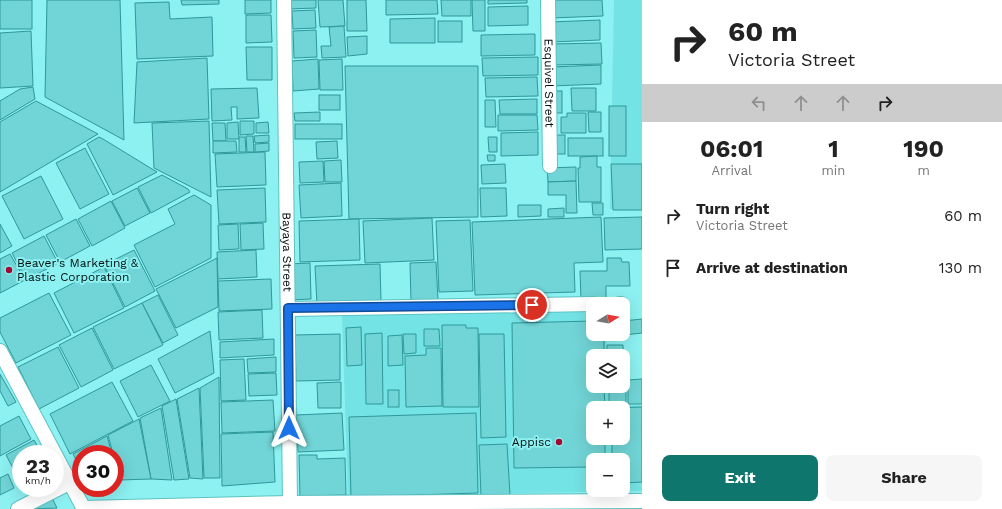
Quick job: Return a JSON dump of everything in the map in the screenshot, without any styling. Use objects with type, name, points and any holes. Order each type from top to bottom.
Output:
[{"type":"street","name":"Bayaya Street","points":[[284,0],[290,503]]},
{"type":"street","name":"Esquivel Street","points":[[548,0],[550,166]]},
{"type":"street","points":[[288,308],[586,304]]},
{"type":"street","points":[[0,351],[84,508],[290,503],[642,502]]},
{"type":"street","points":[[18,509],[71,482]]},
{"type":"shaded area","points":[[614,0],[642,0],[642,209],[610,209]]},
{"type":"shaded area","points":[[586,309],[586,341],[606,341],[607,349],[586,349],[586,393],[608,393],[609,401],[586,401],[586,445],[630,445],[630,405],[642,405],[642,491],[630,491],[630,453],[586,453],[586,492],[348,496],[342,316]]},
{"type":"building","points":[[0,0],[32,0],[32,29],[0,29]]},
{"type":"building","points":[[47,0],[120,0],[124,140],[45,97]]},
{"type":"building","points":[[181,0],[219,0],[219,4],[182,5]]},
{"type":"building","points":[[245,0],[271,0],[271,13],[245,14]]},
{"type":"building","points":[[289,0],[316,0],[316,8],[289,9]]},
{"type":"building","points":[[318,0],[343,0],[345,26],[320,27]]},
{"type":"building","points":[[347,0],[366,0],[367,31],[347,31]]},
{"type":"building","points":[[386,0],[437,0],[438,14],[386,15]]},
{"type":"building","points":[[441,0],[471,0],[471,16],[442,16]]},
{"type":"building","points":[[472,0],[485,0],[485,31],[473,31]]},
{"type":"building","points":[[488,0],[527,0],[527,3],[488,4]]},
{"type":"building","points":[[550,0],[602,0],[603,16],[551,18]]},
{"type":"building","points":[[169,2],[170,19],[212,17],[213,56],[137,59],[135,3]]},
{"type":"building","points":[[528,6],[528,25],[488,26],[488,7]]},
{"type":"building","points":[[315,10],[316,28],[293,29],[292,11]]},
{"type":"building","points":[[246,15],[271,15],[272,42],[246,43]]},
{"type":"building","points":[[435,18],[435,43],[390,43],[390,19]]},
{"type":"building","points":[[600,20],[600,40],[551,42],[550,22]]},
{"type":"building","points":[[438,21],[462,21],[462,42],[438,42]]},
{"type":"building","points":[[344,26],[346,57],[322,58],[321,46],[331,46],[329,27]]},
{"type":"building","points":[[316,30],[317,57],[294,58],[293,31]]},
{"type":"building","points":[[31,31],[33,86],[0,88],[0,33]]},
{"type":"building","points":[[535,34],[535,55],[481,56],[481,35]]},
{"type":"building","points":[[367,36],[367,54],[348,56],[347,37]]},
{"type":"building","points":[[601,43],[602,64],[552,65],[551,44]]},
{"type":"building","points":[[246,47],[272,47],[272,80],[247,80]]},
{"type":"building","points":[[538,57],[538,75],[483,76],[482,58]]},
{"type":"building","points":[[207,58],[209,119],[134,123],[137,62]]},
{"type":"building","points":[[318,59],[319,89],[293,91],[292,61]]},
{"type":"building","points":[[342,59],[343,90],[320,90],[319,60]]},
{"type":"building","points":[[601,65],[601,84],[552,86],[551,67]]},
{"type":"building","points":[[345,66],[478,66],[478,217],[349,219]]},
{"type":"building","points":[[537,77],[538,96],[486,97],[485,78]]},
{"type":"building","points":[[33,87],[35,99],[0,120],[0,101],[20,89]]},
{"type":"building","points":[[257,88],[259,118],[237,119],[237,107],[231,107],[232,120],[212,121],[211,89]]},
{"type":"building","points":[[571,88],[596,88],[596,111],[572,111]]},
{"type":"building","points":[[552,91],[562,91],[562,113],[552,113]]},
{"type":"building","points":[[319,95],[340,95],[340,110],[319,110]]},
{"type":"building","points":[[537,99],[537,114],[500,114],[499,100]]},
{"type":"building","points":[[485,100],[495,100],[496,127],[485,127]]},
{"type":"building","points":[[36,101],[98,134],[0,192],[0,122]]},
{"type":"building","points":[[609,106],[626,106],[626,156],[609,156]]},
{"type":"building","points":[[320,112],[320,121],[295,121],[294,113]]},
{"type":"building","points":[[588,112],[601,112],[601,132],[589,132]]},
{"type":"building","points":[[567,113],[586,113],[586,133],[561,133],[561,117],[567,117]]},
{"type":"building","points":[[498,115],[537,115],[538,130],[498,131]]},
{"type":"building","points":[[209,121],[211,197],[154,168],[152,123]]},
{"type":"building","points":[[240,121],[254,121],[254,134],[240,135]]},
{"type":"building","points":[[238,122],[239,139],[227,139],[227,123]]},
{"type":"building","points":[[268,122],[269,133],[256,133],[256,123]]},
{"type":"building","points":[[212,123],[225,123],[226,141],[213,141]]},
{"type":"building","points":[[295,124],[342,124],[342,139],[295,139]]},
{"type":"building","points":[[538,132],[538,155],[501,156],[501,133]]},
{"type":"building","points":[[269,135],[269,142],[255,143],[254,136]]},
{"type":"building","points":[[554,135],[565,135],[565,154],[554,154]]},
{"type":"building","points":[[246,136],[253,136],[254,152],[247,152]]},
{"type":"building","points":[[99,137],[157,172],[113,195],[87,144]]},
{"type":"building","points":[[239,137],[245,137],[246,152],[239,152]]},
{"type":"building","points":[[488,137],[497,137],[497,152],[489,152]]},
{"type":"building","points":[[568,138],[603,138],[603,156],[568,156]]},
{"type":"building","points":[[213,141],[236,141],[237,152],[213,153]]},
{"type":"building","points":[[337,141],[338,158],[317,159],[316,142]]},
{"type":"building","points":[[269,143],[269,151],[255,152],[255,144]]},
{"type":"building","points":[[85,148],[109,194],[80,209],[56,163]]},
{"type":"building","points":[[265,152],[266,185],[217,187],[215,154]]},
{"type":"building","points":[[487,155],[495,155],[495,161],[488,161]]},
{"type":"building","points":[[597,156],[597,167],[601,167],[601,202],[579,202],[578,168],[580,168],[580,157]]},
{"type":"building","points":[[341,160],[342,182],[325,182],[324,161]]},
{"type":"building","points":[[323,161],[324,182],[300,183],[299,162]]},
{"type":"building","points":[[505,164],[506,183],[482,184],[481,165]]},
{"type":"building","points":[[611,164],[642,164],[642,210],[613,210]]},
{"type":"building","points":[[576,167],[576,181],[548,182],[547,168]]},
{"type":"building","points":[[162,175],[188,189],[190,192],[151,213],[138,187]]},
{"type":"building","points":[[41,176],[63,219],[24,239],[2,196]]},
{"type":"building","points":[[576,181],[577,213],[566,213],[566,195],[548,195],[548,182]]},
{"type":"building","points":[[341,183],[342,216],[301,218],[299,185]]},
{"type":"building","points":[[137,188],[150,213],[125,226],[112,201]]},
{"type":"building","points":[[265,188],[266,222],[219,224],[217,190]]},
{"type":"building","points":[[480,188],[506,188],[507,216],[481,217]]},
{"type":"building","points":[[194,195],[211,205],[211,258],[155,287],[134,245],[175,224],[168,209]]},
{"type":"building","points":[[111,201],[125,228],[92,246],[78,219]]},
{"type":"building","points":[[592,203],[603,203],[603,215],[593,215]]},
{"type":"building","points":[[518,205],[541,205],[541,216],[518,217]]},
{"type":"building","points":[[564,208],[564,217],[548,217],[548,209]]},
{"type":"building","points":[[601,217],[603,262],[574,263],[575,292],[475,295],[472,222]]},
{"type":"building","points":[[642,217],[642,249],[605,250],[604,218]]},
{"type":"building","points":[[432,218],[434,260],[365,263],[363,221]]},
{"type":"building","points":[[76,219],[90,246],[60,262],[46,235]]},
{"type":"building","points":[[359,219],[360,260],[300,262],[299,221]]},
{"type":"building","points":[[470,220],[473,291],[439,292],[436,221]]},
{"type":"building","points":[[263,223],[264,249],[241,250],[240,224]]},
{"type":"building","points":[[0,224],[12,246],[0,253]]},
{"type":"building","points":[[238,224],[239,249],[219,250],[218,225]]},
{"type":"building","points":[[44,236],[58,263],[26,280],[12,253]]},
{"type":"building","points":[[134,250],[155,291],[125,307],[104,265]]},
{"type":"building","points":[[256,250],[257,277],[218,279],[217,252]]},
{"type":"building","name":"Beaver's Marketing & Plastic Corporation","points":[[10,254],[25,280],[0,293],[0,259]]},
{"type":"building","points":[[217,258],[218,307],[176,328],[156,289]]},
{"type":"building","points":[[607,258],[621,258],[622,262],[629,262],[630,286],[606,286],[606,297],[586,297],[586,300],[581,300],[580,271],[607,271]]},
{"type":"building","points":[[436,262],[438,300],[411,302],[410,263]]},
{"type":"building","points":[[310,263],[311,299],[289,300],[288,264]]},
{"type":"building","points":[[380,264],[381,302],[317,304],[315,266]]},
{"type":"building","points":[[104,267],[124,308],[74,333],[54,293]]},
{"type":"building","points":[[271,279],[272,309],[219,311],[218,281]]},
{"type":"building","points":[[49,293],[71,335],[16,363],[0,332],[0,318]]},
{"type":"building","points":[[158,295],[178,335],[163,343],[142,303]]},
{"type":"building","points":[[142,303],[163,345],[114,369],[93,327]]},
{"type":"building","points":[[262,310],[263,338],[219,340],[218,312]]},
{"type":"building","points":[[642,319],[642,333],[630,334],[630,320]]},
{"type":"building","points":[[586,321],[586,341],[604,341],[604,349],[586,349],[586,393],[604,393],[605,401],[586,401],[586,445],[605,445],[605,453],[586,453],[586,467],[514,468],[512,323]]},
{"type":"building","points":[[442,325],[466,325],[466,328],[478,328],[479,407],[443,407]]},
{"type":"building","points":[[361,327],[362,365],[347,366],[346,328]]},
{"type":"building","points":[[92,328],[113,370],[81,387],[59,345]]},
{"type":"building","points":[[424,329],[439,329],[440,346],[424,346]]},
{"type":"building","points":[[210,331],[214,373],[175,393],[158,359]]},
{"type":"building","points":[[382,333],[383,404],[366,404],[365,334]]},
{"type":"building","points":[[340,334],[340,380],[296,381],[295,335]]},
{"type":"building","points":[[403,334],[416,334],[416,353],[404,354]]},
{"type":"building","points":[[479,334],[504,334],[506,437],[481,438]]},
{"type":"building","points":[[402,335],[403,365],[388,366],[388,336]]},
{"type":"building","points":[[274,339],[274,355],[220,358],[220,342]]},
{"type":"building","points":[[607,345],[623,345],[623,349],[607,349]]},
{"type":"building","points":[[58,347],[79,388],[39,409],[18,367]]},
{"type":"building","points":[[426,348],[441,348],[442,406],[406,407],[405,356],[426,355]]},
{"type":"building","points":[[276,357],[276,372],[248,373],[247,359]]},
{"type":"building","points":[[244,359],[246,400],[221,401],[220,360]]},
{"type":"building","points":[[151,365],[170,401],[138,417],[120,381]]},
{"type":"building","points":[[276,373],[277,395],[249,396],[248,374]]},
{"type":"building","points":[[0,374],[16,402],[8,406],[0,391]]},
{"type":"building","points":[[219,377],[220,478],[204,478],[200,388]]},
{"type":"building","points":[[642,379],[642,404],[630,404],[630,401],[628,401],[628,393],[630,393],[630,380]]},
{"type":"building","points":[[112,382],[133,421],[87,445],[72,445],[72,453],[70,454],[50,414]]},
{"type":"building","points":[[341,382],[341,408],[318,408],[317,383]]},
{"type":"building","points":[[199,388],[203,479],[190,478],[177,399]]},
{"type":"building","points":[[388,390],[399,390],[399,407],[388,407]]},
{"type":"building","points":[[609,393],[626,393],[626,401],[609,401]]},
{"type":"building","points":[[176,399],[189,479],[174,480],[162,406]]},
{"type":"building","points":[[273,400],[275,431],[222,433],[221,402]]},
{"type":"building","points":[[630,407],[642,407],[642,482],[630,483],[630,453],[612,453],[612,445],[630,445]]},
{"type":"building","points":[[161,408],[172,480],[151,479],[140,418]]},
{"type":"building","points":[[342,413],[344,450],[298,452],[296,415]]},
{"type":"building","points":[[476,413],[478,493],[351,497],[349,417]]},
{"type":"building","points":[[19,416],[31,439],[20,445],[12,445],[12,449],[0,456],[0,426]]},
{"type":"building","points":[[139,419],[151,479],[124,480],[124,445],[111,445],[108,435]]},
{"type":"building","points":[[273,432],[275,482],[222,486],[221,434]]},
{"type":"building","points":[[107,436],[110,445],[90,445]]},
{"type":"building","points":[[34,440],[37,445],[25,445]]},
{"type":"building","points":[[507,444],[510,495],[481,496],[479,445]]},
{"type":"building","points":[[12,452],[12,466],[6,455]]},
{"type":"building","points":[[299,455],[317,455],[317,459],[345,458],[346,495],[300,496]]},
{"type":"building","points":[[8,474],[12,483],[12,489],[0,495],[0,478]]},
{"type":"building","points":[[46,497],[52,497],[57,508],[29,509]]},
{"type":"place","name":"Beaver's Marketing & Plastic Corporation","points":[[9,270]]},
{"type":"place","name":"Appisc","points":[[559,442]]},
{"type":"route","points":[[289,428],[288,308],[532,305]]}]
